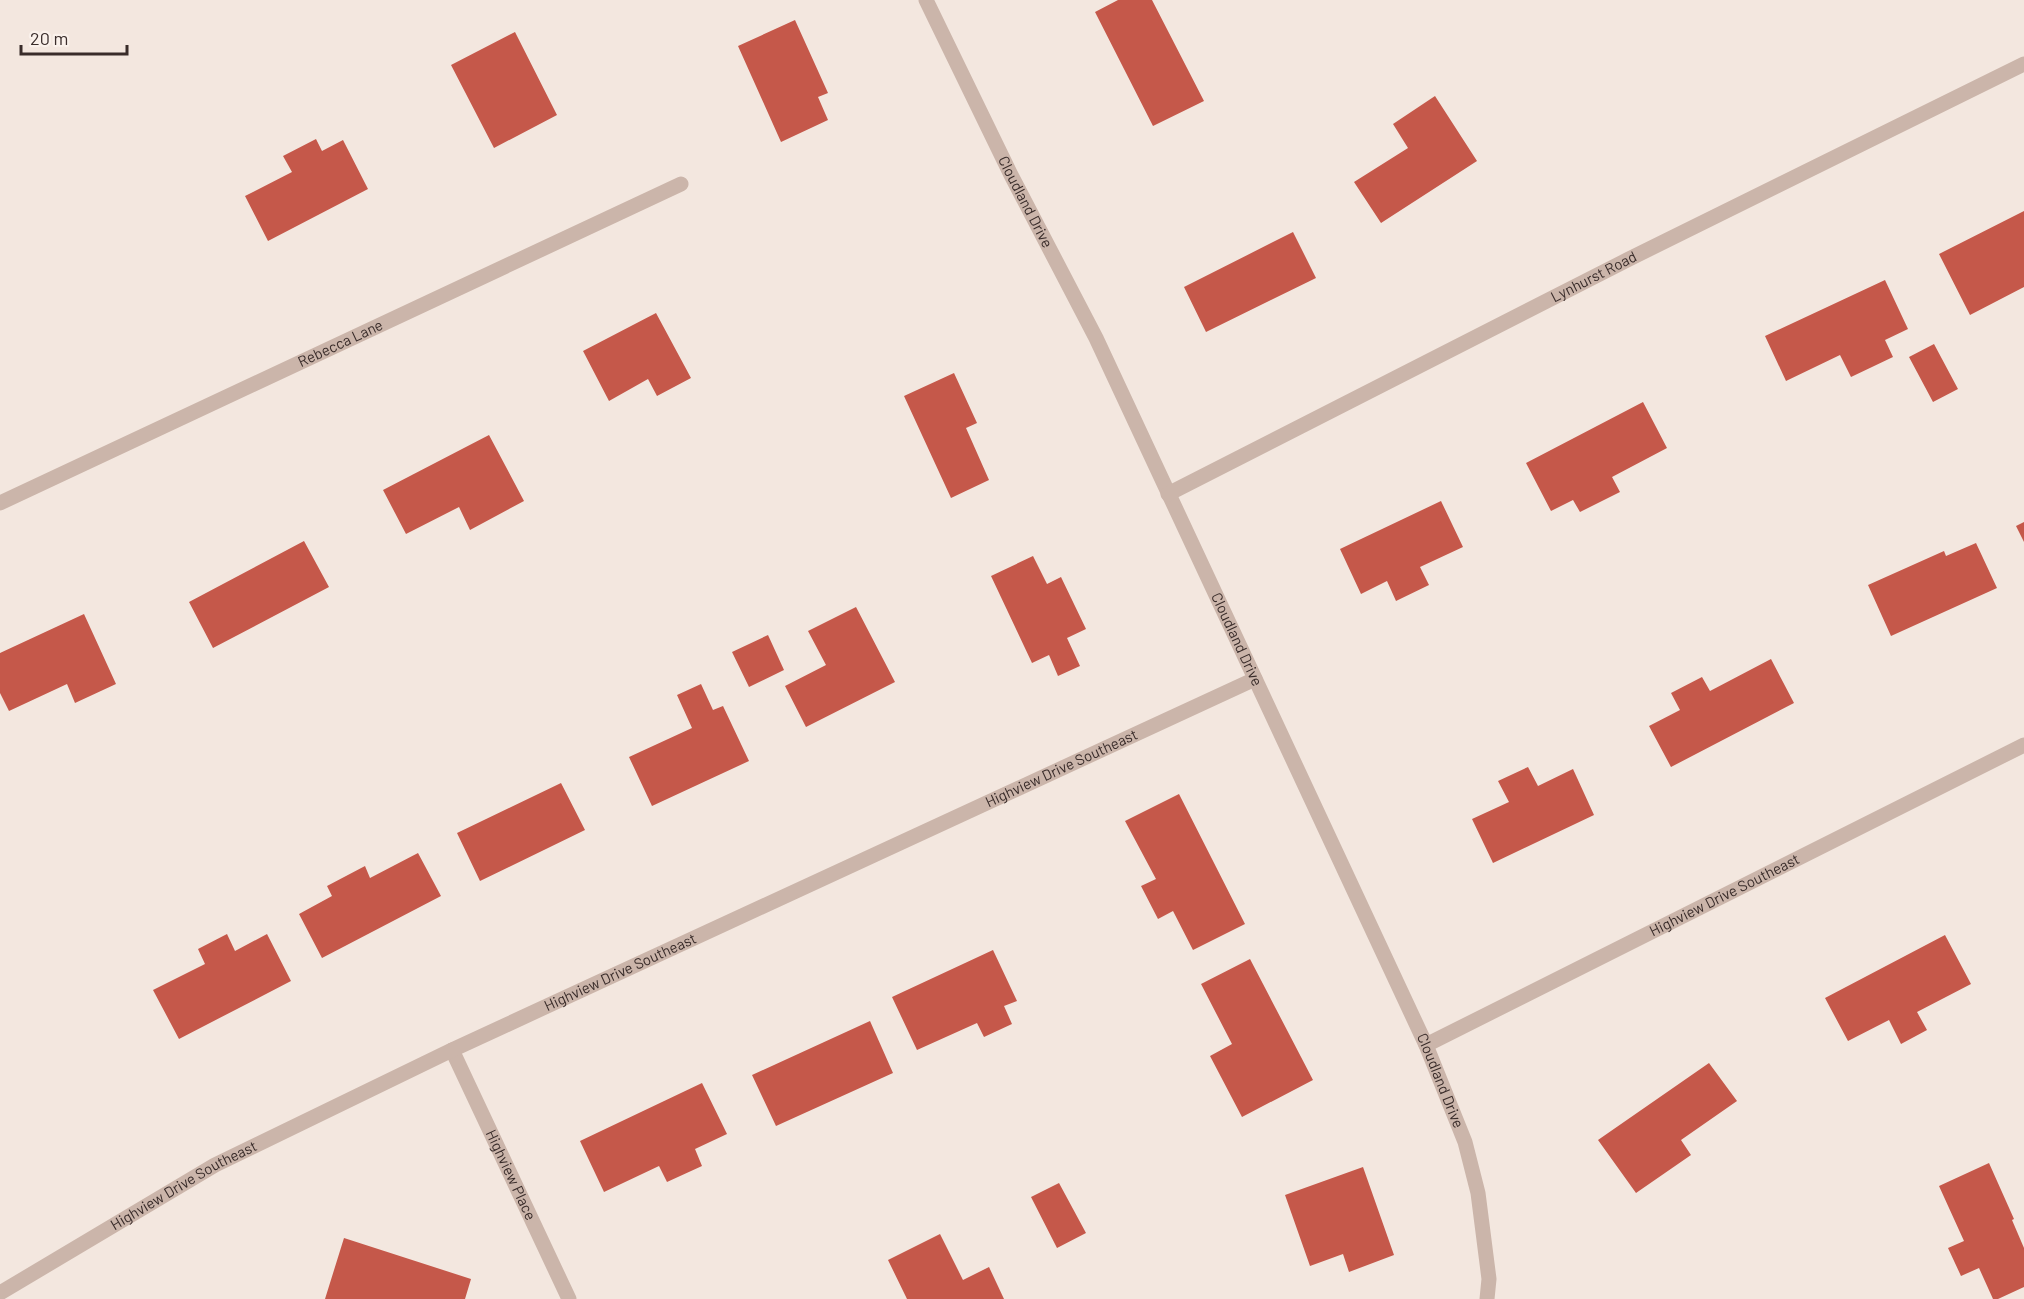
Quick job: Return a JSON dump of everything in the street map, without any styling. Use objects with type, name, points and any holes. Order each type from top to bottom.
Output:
[{"type":"street","name":"Cloudland Drive","points":[[926,0],[1011,175],[1096,338],[1426,1045],[1465,1142],[1478,1193],[1489,1279],[1487,1299]]},
{"type":"street","name":"Lynhurst Road","points":[[1168,494],[1629,259],[2024,64]]},
{"type":"street","name":"Rebecca Lane","points":[[0,503],[681,184]]},
{"type":"street","name":"Highview Drive Southeast","points":[[0,1293],[215,1165],[453,1050],[1255,679]]},
{"type":"street","name":"Highview Drive Southeast","points":[[1426,1045],[2023,747]]},
{"type":"street","name":"Highview Place","points":[[453,1050],[569,1299]]},
{"type":"building","points":[[1118,0],[1152,0],[1204,101],[1153,126],[1095,12]]},
{"type":"building","points":[[795,20],[828,93],[818,97],[828,120],[781,142],[738,46]]},
{"type":"building","points":[[515,32],[557,115],[494,148],[451,65]]},
{"type":"building","points":[[1435,96],[1477,161],[1381,223],[1354,182],[1408,148],[1393,124]]},
{"type":"building","points":[[316,139],[322,151],[343,140],[368,189],[268,241],[245,196],[292,172],[283,156]]},
{"type":"building","points":[[2024,211],[2024,287],[1970,315],[1939,254]]},
{"type":"building","points":[[1293,232],[1316,278],[1206,332],[1184,287]]},
{"type":"building","points":[[1885,280],[1908,329],[1885,340],[1893,357],[1851,377],[1840,355],[1786,381],[1765,336]]},
{"type":"building","points":[[656,313],[691,378],[657,396],[648,379],[609,401],[583,351]]},
{"type":"building","points":[[1934,344],[1958,389],[1933,402],[1909,357]]},
{"type":"building","points":[[954,373],[977,423],[966,428],[989,480],[951,498],[904,396]]},
{"type":"building","points":[[1643,402],[1667,448],[1612,477],[1620,492],[1580,512],[1573,500],[1551,511],[1526,463]]},
{"type":"building","points":[[489,435],[524,501],[470,530],[459,507],[406,534],[383,490]]},
{"type":"building","points":[[1441,501],[1463,547],[1420,567],[1429,585],[1396,601],[1387,581],[1361,594],[1340,549]]},
{"type":"building","points":[[2024,522],[2024,542],[2016,526]]},
{"type":"building","points":[[304,541],[329,587],[213,648],[189,602]]},
{"type":"building","points":[[1976,543],[1997,588],[1891,636],[1868,585],[1944,551],[1946,556]]},
{"type":"building","points":[[1033,556],[1047,584],[1061,577],[1086,629],[1067,638],[1080,666],[1058,676],[1049,655],[1032,663],[991,576]]},
{"type":"building","points":[[856,607],[895,682],[806,727],[785,686],[826,665],[808,631]]},
{"type":"building","points":[[84,614],[116,684],[75,703],[67,684],[9,711],[0,693],[0,653]]},
{"type":"building","points":[[768,635],[784,670],[749,687],[732,652]]},
{"type":"building","points":[[1771,659],[1794,703],[1671,767],[1649,726],[1680,710],[1671,693],[1702,677],[1710,691]]},
{"type":"building","points":[[701,684],[713,710],[723,706],[749,761],[652,806],[629,757],[692,728],[677,695]]},
{"type":"building","points":[[1528,767],[1538,786],[1573,769],[1594,815],[1493,863],[1472,819],[1509,802],[1498,781]]},
{"type":"building","points":[[561,783],[585,830],[480,881],[457,833]]},
{"type":"building","points":[[1179,794],[1245,924],[1193,950],[1173,911],[1158,919],[1141,886],[1156,879],[1125,821]]},
{"type":"building","points":[[418,853],[441,896],[322,958],[299,914],[332,896],[327,886],[365,866],[370,878]]},
{"type":"building","points":[[227,934],[235,951],[267,934],[291,981],[179,1039],[153,990],[205,964],[198,949]]},
{"type":"building","points":[[1945,935],[1971,984],[1917,1012],[1927,1030],[1901,1044],[1889,1020],[1848,1041],[1825,998]]},
{"type":"building","points":[[993,950],[1017,1001],[1004,1006],[1012,1024],[984,1037],[977,1023],[917,1050],[892,997]]},
{"type":"building","points":[[1250,959],[1313,1080],[1242,1117],[1210,1056],[1232,1044],[1201,984]]},
{"type":"building","points":[[870,1021],[893,1073],[776,1126],[752,1075]]},
{"type":"building","points":[[1709,1063],[1737,1101],[1681,1140],[1691,1155],[1636,1193],[1598,1140]]},
{"type":"building","points":[[702,1083],[727,1134],[695,1149],[702,1166],[667,1182],[659,1166],[604,1192],[580,1141]]},
{"type":"building","points":[[1989,1163],[2024,1248],[2024,1287],[1998,1299],[1993,1299],[1979,1268],[1961,1276],[1948,1248],[1964,1241],[1939,1186]]},
{"type":"building","points":[[1363,1167],[1394,1255],[1349,1272],[1343,1254],[1310,1266],[1285,1195]]},
{"type":"building","points":[[1059,1183],[1086,1233],[1057,1248],[1031,1197]]},
{"type":"building","points":[[940,1234],[963,1280],[989,1267],[1004,1299],[907,1299],[888,1260]]},
{"type":"building","points":[[344,1238],[471,1279],[465,1299],[325,1299]]}]
